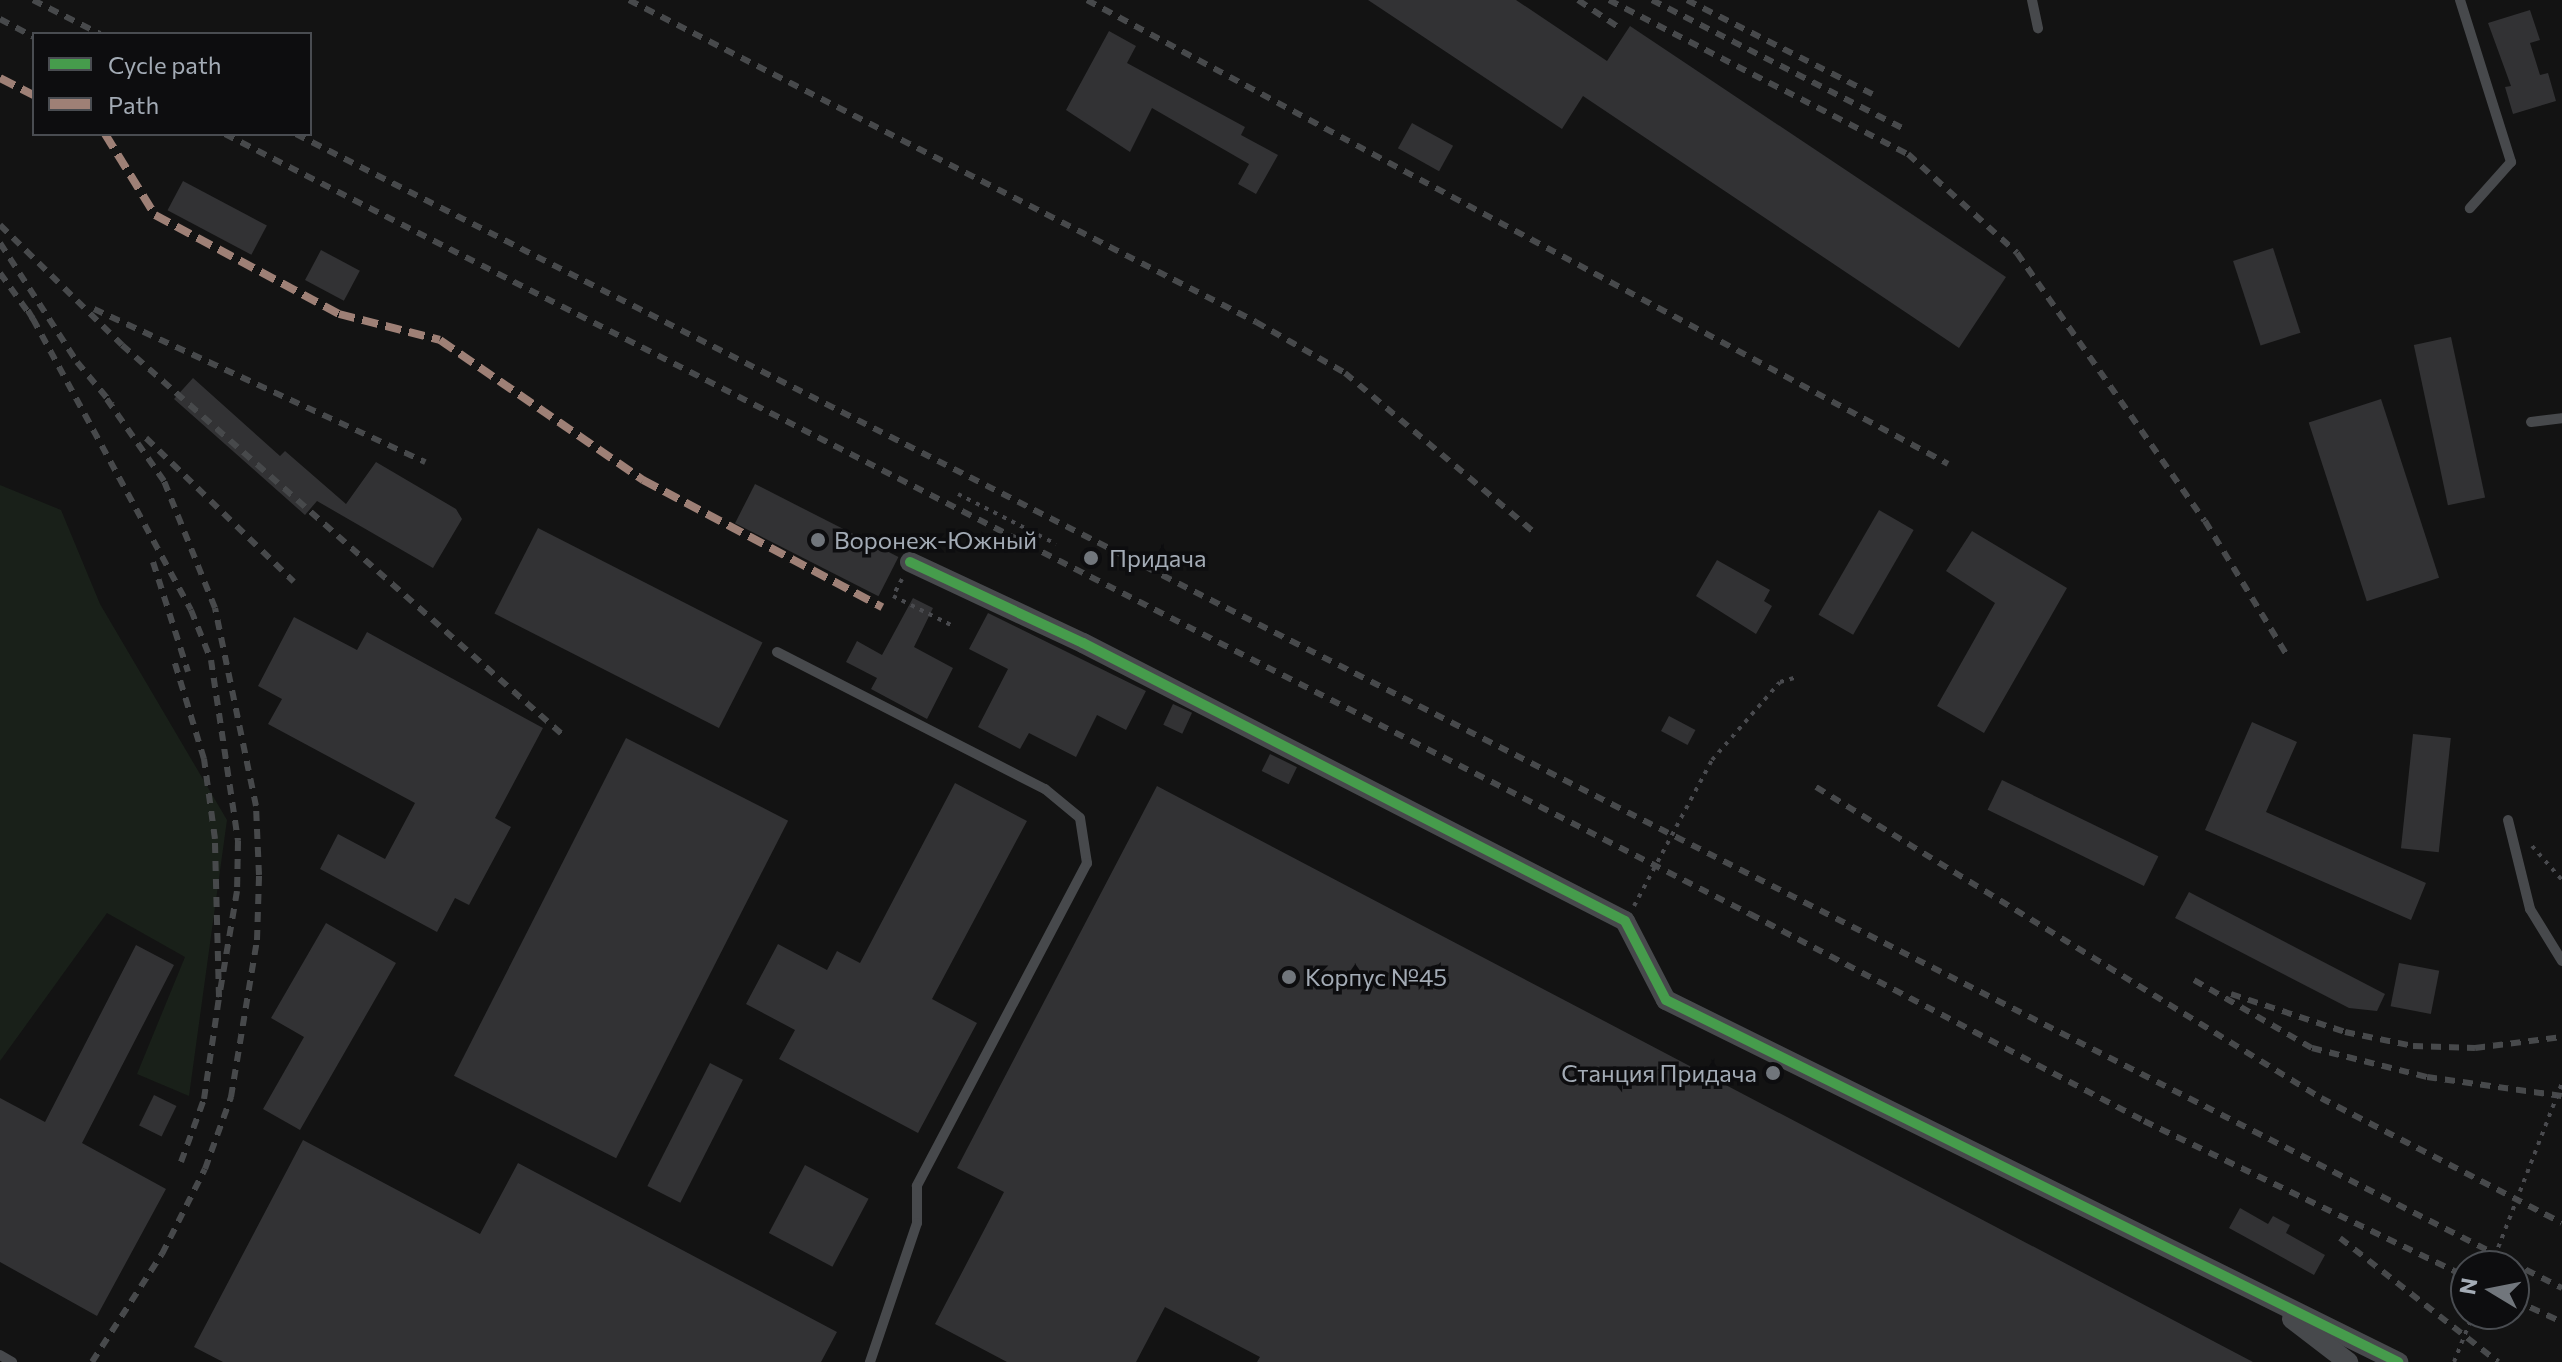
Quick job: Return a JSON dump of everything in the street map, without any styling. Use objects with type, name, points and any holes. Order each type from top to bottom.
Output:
[{"type":"street","points":[[910,562],[1083,643],[1625,921],[1666,1000],[2398,1362]]},
{"type":"street","points":[[2260,1295],[2348,1362]]},
{"type":"lane","points":[[2032,0],[2038,28]]},
{"type":"lane","points":[[2460,0],[2511,162],[2470,208]]},
{"type":"lane","points":[[2531,422],[2562,418]]},
{"type":"lane","points":[[777,652],[1045,789],[1080,818],[1087,863],[917,1186],[917,1223],[870,1362]]},
{"type":"lane","points":[[2508,820],[2530,909],[2562,961]]},
{"type":"lane","points":[[0,1355],[12,1362]]},
{"type":"path","points":[[958,494],[1056,544]]},
{"type":"path","points":[[910,562],[893,596],[955,627]]},
{"type":"path","points":[[1634,900],[1712,760],[1780,682],[1798,677]]},
{"type":"path","points":[[2508,820],[2562,880]]},
{"type":"path","points":[[2497,1250],[2562,1083]]},
{"type":"path","points":[[2454,1362],[2467,1330]]},
{"type":"shaded area","points":[[0,485],[61,510],[100,604],[227,820],[189,1096],[137,1074],[185,957],[107,913],[0,1061]]},
{"type":"building","points":[[1368,0],[1516,0],[1607,61],[1630,26],[2006,277],[1959,348],[1583,96],[1562,129]]},
{"type":"building","points":[[2530,10],[2540,40],[2530,43],[2540,75],[2548,73],[2556,101],[2513,114],[2505,87],[2511,86],[2488,23]]},
{"type":"building","points":[[1109,31],[1136,46],[1127,63],[1245,127],[1241,135],[1278,155],[1256,194],[1238,184],[1249,164],[1152,108],[1130,152],[1066,110]]},
{"type":"building","points":[[1412,123],[1453,146],[1439,171],[1398,148]]},
{"type":"building","points":[[183,181],[267,226],[251,255],[168,210]]},
{"type":"building","points":[[2273,248],[2301,333],[2261,346],[2233,261]]},
{"type":"building","points":[[321,250],[360,271],[344,301],[305,280]]},
{"type":"building","points":[[2451,337],[2485,497],[2448,505],[2414,345]]},
{"type":"building","points":[[193,378],[280,456],[285,451],[346,504],[376,462],[456,509],[462,519],[433,568],[317,501],[305,515],[174,399]]},
{"type":"building","points":[[2381,399],[2439,578],[2367,601],[2309,422]]},
{"type":"building","name":"Воронеж-Южный","points":[[755,484],[898,557],[878,596],[735,523]]},
{"type":"building","points":[[1879,510],[1914,530],[1853,635],[1818,615]]},
{"type":"building","points":[[538,528],[763,642],[719,728],[494,614]]},
{"type":"building","points":[[1972,531],[2067,588],[1984,733],[1937,706],[1995,603],[1946,571]]},
{"type":"building","points":[[1717,560],[1770,590],[1764,601],[1772,606],[1756,634],[1696,596]]},
{"type":"building","points":[[913,598],[933,608],[914,647],[953,668],[927,719],[871,689],[877,678],[846,662],[857,641],[882,655]]},
{"type":"building","points":[[988,613],[1146,691],[1126,730],[1097,715],[1076,757],[1029,733],[1020,749],[978,727],[1008,669],[969,649]]},
{"type":"building","points":[[294,617],[357,650],[367,632],[543,728],[495,818],[511,827],[469,905],[455,898],[437,932],[320,869],[338,834],[385,859],[415,803],[268,724],[282,699],[258,686]]},
{"type":"building","points":[[1173,704],[1192,713],[1182,734],[1163,725]]},
{"type":"building","points":[[1669,716],[1695,730],[1688,745],[1661,731]]},
{"type":"building","points":[[2252,722],[2297,742],[2266,812],[2426,883],[2411,920],[2205,830]]},
{"type":"building","points":[[2413,734],[2451,738],[2439,852],[2401,848]]},
{"type":"building","points":[[626,738],[788,821],[616,1158],[454,1076]]},
{"type":"building","points":[[1270,754],[1297,767],[1289,784],[1262,771]]},
{"type":"building","points":[[2002,780],[2158,856],[2144,886],[1988,810]]},
{"type":"building","points":[[955,783],[1027,821],[932,999],[977,1023],[918,1133],[779,1059],[795,1030],[746,1004],[778,944],[827,970],[837,951],[860,963]]},
{"type":"building","name":"Корпус №45","points":[[1157,786],[2253,1362],[1257,1362],[1260,1357],[1165,1307],[1136,1362],[1007,1362],[935,1324],[1004,1192],[957,1168]]},
{"type":"building","points":[[2189,892],[2385,994],[2377,1011],[2349,1008],[2175,918]]},
{"type":"building","points":[[326,923],[396,963],[300,1130],[263,1109],[304,1037],[271,1018]]},
{"type":"building","points":[[136,945],[174,965],[82,1143],[166,1189],[97,1316],[0,1262],[0,1098],[45,1122]]},
{"type":"building","points":[[2399,963],[2439,971],[2431,1014],[2391,1006]]},
{"type":"building","points":[[710,1063],[743,1080],[680,1203],[647,1186]]},
{"type":"building","points":[[154,1095],[176,1106],[162,1137],[139,1126]]},
{"type":"building","points":[[303,1140],[480,1234],[518,1163],[837,1332],[821,1362],[223,1362],[194,1347]]},
{"type":"building","points":[[805,1165],[869,1199],[832,1267],[769,1233]]},
{"type":"building","points":[[2240,1208],[2268,1224],[2273,1216],[2290,1225],[2286,1233],[2325,1255],[2314,1275],[2229,1228]]},
{"type":"railway","points":[[33,0],[96,32]]},
{"type":"railway","points":[[629,0],[1256,322],[1345,373],[1535,533]]},
{"type":"railway","points":[[1087,0],[1948,464]]},
{"type":"railway","points":[[1578,0],[1621,29]]},
{"type":"railway","points":[[1609,0],[1908,154],[2017,253],[2205,521],[2288,657]]},
{"type":"railway","points":[[1652,0],[1902,128]]},
{"type":"railway","points":[[1687,0],[1872,94]]},
{"type":"railway","points":[[0,19],[32,36]]},
{"type":"railway","points":[[229,136],[1750,914],[2144,1121],[2450,1269]]},
{"type":"railway","points":[[300,136],[2562,1288]]},
{"type":"railway","points":[[0,225],[122,345],[563,735]]},
{"type":"railway","points":[[0,243],[77,362],[112,404]]},
{"type":"railway","points":[[0,273],[33,319],[27,309]]},
{"type":"railway","points":[[94,309],[425,462]]},
{"type":"railway","points":[[33,319],[191,610],[211,660],[238,841],[237,891],[219,997],[215,839],[204,759],[173,657]]},
{"type":"railway","points":[[92,1362],[162,1254],[205,1169],[231,1097],[257,940],[259,875],[256,806],[215,608],[164,481],[106,398]]},
{"type":"railway","points":[[146,438],[294,582]]},
{"type":"railway","points":[[153,562],[188,672]]},
{"type":"railway","points":[[1816,787],[2321,1098],[2562,1223]]},
{"type":"railway","points":[[2194,980],[2312,1048],[2427,1077],[2562,1096]]},
{"type":"railway","points":[[2231,994],[2345,1032],[2413,1046],[2475,1048],[2562,1037]]},
{"type":"railway","points":[[181,1162],[204,1099],[219,997]]},
{"type":"railway","points":[[2340,1238],[2498,1362]]},
{"type":"railway","points":[[2530,1307],[2562,1322]]},
{"type":"marked path","points":[[0,78],[32,94]]},
{"type":"marked path","points":[[106,136],[155,215],[339,314],[440,340],[643,480],[882,607]]},
{"type":"cycle path","points":[[910,562],[1083,643],[1625,921],[1666,1000],[2398,1362]]},
{"type":"place","name":"Воронеж-Южный","points":[[818,540]]},
{"type":"place","name":"Придача","points":[[1091,558]]},
{"type":"place","name":"Корпус №45","points":[[1289,977]]},
{"type":"place","name":"Станция Придача","points":[[1773,1073]]}]
